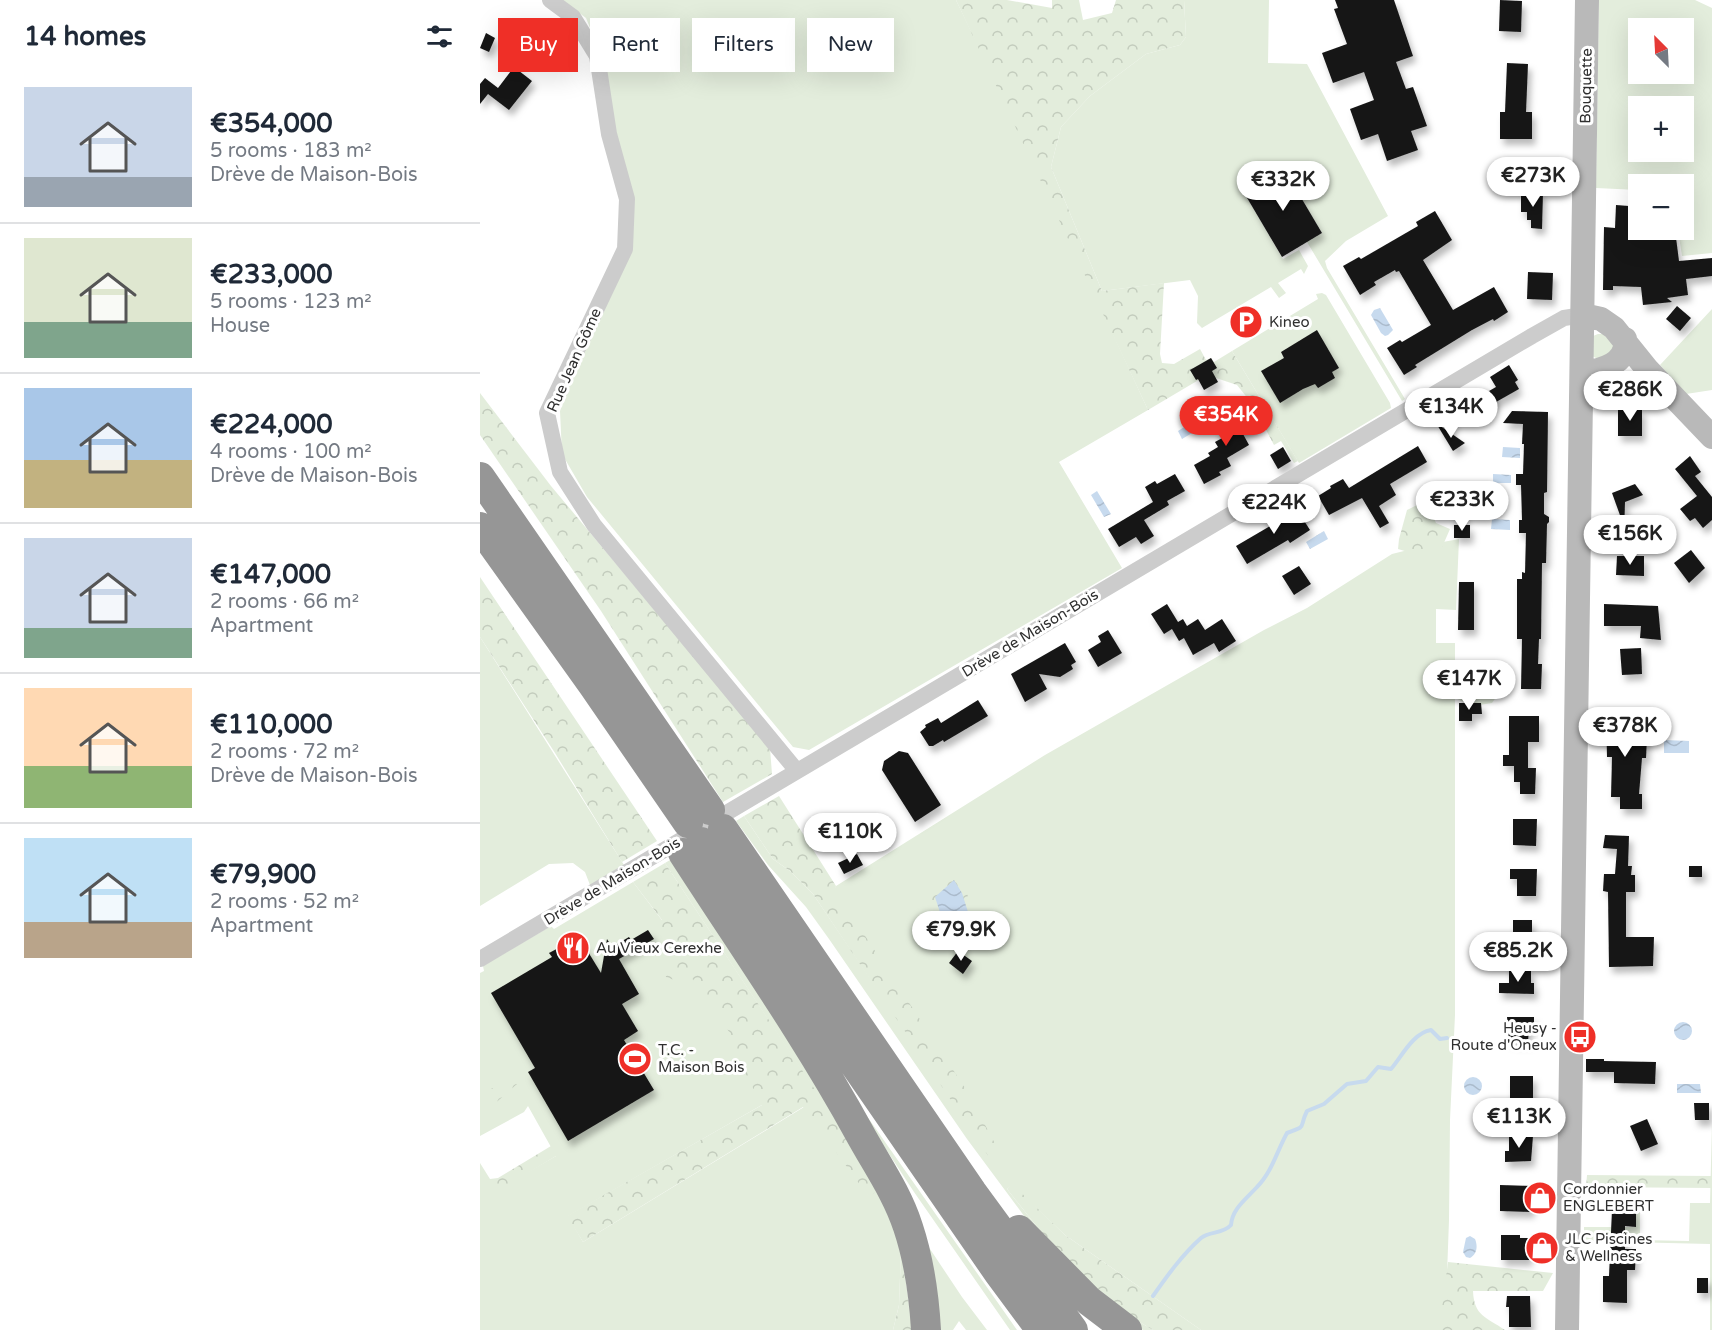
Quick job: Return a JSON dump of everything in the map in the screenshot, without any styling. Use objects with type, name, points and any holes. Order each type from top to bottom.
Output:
[{"type":"highway","points":[[480,477],[696,831],[744,948],[840,1095],[893,1192],[908,1226],[918,1263],[926,1330]]},
{"type":"highway","points":[[480,527],[696,831],[998,1272],[1041,1330]]},
{"type":"highway","points":[[480,541],[548,643],[696,831],[773,902],[825,957],[975,1174],[1010,1220],[1089,1301],[1128,1330]]},
{"type":"highway","points":[[773,902],[972,1192],[1073,1330]]},
{"type":"main road","name":"Bouquette","points":[[1567,1330],[1587,0]]},
{"type":"main road","points":[[1583,315],[1601,319],[1614,328],[1622,350],[1647,369],[1712,437]]},
{"type":"main road","points":[[1582,374],[1601,369],[1622,350]]},
{"type":"street","name":"Rue Jean Gôme","points":[[550,0],[573,17],[597,56],[609,134],[627,199],[625,249],[547,413],[560,472],[594,525],[797,771]]},
{"type":"street","name":"Drève de Maison-Bois","points":[[480,959],[1532,336],[1564,318],[1583,315]]},
{"type":"green space","points":[[562,0],[956,0],[1148,410],[1059,462],[1122,568],[809,750],[793,747],[587,497],[562,454],[560,411],[579,357],[630,252],[603,72],[680,72],[680,18],[590,18],[590,28],[586,18]]},
{"type":"green space","points":[[956,0],[1007,0],[1052,8],[1052,0],[1079,0],[1083,20],[1112,13],[1116,0],[1184,0],[1186,37],[1180,45],[1146,54],[1090,96],[1061,127],[1051,167],[1102,291],[1164,283],[1160,354],[1162,363],[1174,364],[1200,349],[1206,360],[1211,358],[1214,362],[1232,351],[1298,461],[1294,463],[1281,441],[1274,445],[1253,405],[1237,385],[1207,375],[1148,410]]},
{"type":"green space","points":[[1184,0],[1269,0],[1268,63],[1307,64],[1388,216],[1346,241],[1325,261],[1405,399],[1402,401],[1307,242],[1322,233],[1283,167],[1243,191],[1283,259],[1299,250],[1308,266],[1304,274],[1301,269],[1278,283],[1286,293],[1279,298],[1271,287],[1202,328],[1197,323],[1198,296],[1190,280],[1102,291],[1051,167],[1061,127],[1090,96],[1146,54],[1180,45],[1186,37]]},
{"type":"green space","points":[[1599,0],[1695,0],[1712,8],[1712,253],[1682,256],[1680,240],[1694,240],[1694,174],[1628,174],[1628,190],[1596,188]]},
{"type":"green space","points":[[1316,294],[1326,295],[1391,408],[1299,463],[1232,351],[1318,299]]},
{"type":"green space","points":[[1712,309],[1712,390],[1686,394],[1660,365]]},
{"type":"green space","points":[[1603,334],[1613,343],[1613,351],[1598,359],[1592,356],[1593,336]]},
{"type":"green space","points":[[480,393],[551,486],[770,748],[772,774],[723,802],[601,611],[480,435]]},
{"type":"green space","points":[[1417,505],[1429,511],[1436,523],[1450,529],[1440,552],[1428,558],[1398,549],[1407,510]]},
{"type":"green space","points":[[1459,539],[1456,610],[1436,609],[1436,643],[1455,643],[1455,1015],[1445,1330],[1201,1330],[1065,1235],[1012,1185],[1007,1189],[1045,1237],[1131,1317],[1153,1330],[1143,1330],[1118,1314],[1036,1232],[967,1139],[806,907],[768,865],[736,821],[744,816],[773,859],[790,871],[813,894],[903,1027],[862,933],[834,890],[836,886],[1045,755],[1264,630],[1307,608],[1392,554]]},
{"type":"green space","points":[[480,577],[657,841],[622,862],[480,637]]},
{"type":"green space","points":[[480,637],[624,865],[590,885],[585,872],[573,863],[549,864],[480,906]]},
{"type":"green space","points":[[1462,669],[1492,676],[1497,683],[1499,693],[1492,703],[1473,706],[1457,699],[1453,686],[1454,678]]},
{"type":"green space","points":[[779,796],[836,886],[835,890],[967,1091],[1000,1153],[991,1160],[813,894],[790,871],[773,859],[744,816]]},
{"type":"green space","points":[[670,860],[834,1107],[876,1176],[907,1248],[916,1288],[919,1330],[913,1330],[914,1300],[905,1245],[901,1250],[899,1305],[893,1330],[480,1330],[480,1163],[490,1179],[511,1182],[556,1156],[528,1106],[524,1112],[480,1136],[480,973],[484,971],[483,966],[551,926],[554,929],[633,882],[790,1089],[568,1216],[583,1242],[804,1107],[869,1196],[879,1188],[665,863]]},
{"type":"green space","points":[[665,863],[880,1188],[869,1197],[803,1107],[583,1242],[567,1216],[762,1105],[732,1048],[736,1042],[693,979],[683,982],[666,977],[666,962],[672,949],[660,922],[662,920],[633,882]]},
{"type":"green space","points":[[954,875],[966,889],[977,933],[945,938],[932,908],[932,892],[945,879]]},
{"type":"green space","points":[[824,1055],[1017,1330],[1010,1330],[914,1192]]},
{"type":"green space","points":[[508,1081],[515,1081],[517,1084],[492,1106],[480,1112],[480,1094]]},
{"type":"green space","points":[[1712,1123],[1712,1330],[1710,1330],[1710,1244],[1584,1241],[1584,1227],[1635,1227],[1636,1210],[1640,1210],[1640,1240],[1689,1241],[1690,1203],[1710,1203]]},
{"type":"green space","points":[[551,1146],[557,1148],[556,1156],[498,1191],[490,1179],[498,1178]]},
{"type":"green space","points":[[1587,1175],[1711,1176],[1711,1188],[1586,1187]]},
{"type":"green space","points":[[1012,1184],[1065,1235],[1201,1330],[1153,1330],[1131,1317],[1106,1297],[1045,1237],[1007,1189]]},
{"type":"green space","points":[[924,1240],[987,1330],[966,1330],[959,1321],[953,1330],[938,1330]]},
{"type":"green space","points":[[901,1249],[913,1330],[893,1330],[899,1305]]},
{"type":"green space","points":[[1448,1262],[1553,1273],[1543,1291],[1473,1291],[1476,1306],[1482,1315],[1505,1330],[1439,1330]]},
{"type":"water","points":[[1380,308],[1393,330],[1385,336],[1371,315],[1374,310]]},
{"type":"water","points":[[1192,422],[1198,425],[1197,430],[1182,439],[1178,431]]},
{"type":"water","points":[[1503,447],[1520,448],[1520,458],[1502,457]]},
{"type":"water","points":[[1493,474],[1511,475],[1511,483],[1493,483]]},
{"type":"water","points":[[1097,491],[1111,514],[1104,517],[1091,495]]},
{"type":"water","points":[[1492,519],[1510,520],[1510,530],[1491,529]]},
{"type":"water","points":[[1324,531],[1328,539],[1310,549],[1306,542]]},
{"type":"water","points":[[1664,740],[1689,741],[1689,753],[1664,753]]},
{"type":"water","points":[[954,880],[962,893],[974,931],[947,934],[935,897]]},
{"type":"water","points":[[1683,1022],[1689,1025],[1692,1031],[1689,1037],[1683,1040],[1677,1037],[1674,1031],[1677,1025]]},
{"type":"water","points":[[1473,1077],[1479,1080],[1482,1086],[1479,1092],[1473,1095],[1467,1092],[1464,1086],[1467,1080]]},
{"type":"water","points":[[1677,1084],[1700,1084],[1701,1093],[1677,1093]]},
{"type":"water","points":[[1470,1236],[1475,1239],[1477,1247],[1470,1258],[1466,1257],[1463,1252],[1466,1238]]},
{"type":"building","points":[[1335,0],[1394,0],[1413,56],[1396,62],[1406,89],[1413,87],[1427,126],[1411,131],[1418,150],[1387,161],[1378,134],[1361,140],[1350,109],[1374,100],[1364,72],[1333,83],[1322,53],[1347,44],[1334,9],[1338,8]]},
{"type":"building","points":[[1500,0],[1522,1],[1521,32],[1499,31]]},
{"type":"building","points":[[486,33],[495,38],[489,52],[480,48]]},
{"type":"building","points":[[1507,63],[1528,64],[1526,112],[1532,112],[1532,139],[1500,139],[1500,112],[1505,112]]},
{"type":"building","points":[[510,72],[520,72],[532,81],[509,110],[488,94],[480,104],[480,84],[485,78],[498,88]]},
{"type":"building","points":[[1283,167],[1322,233],[1282,257],[1243,191]]},
{"type":"building","points":[[1521,192],[1543,192],[1542,229],[1531,228],[1531,220],[1527,220],[1527,212],[1521,212]]},
{"type":"building","points":[[1616,205],[1628,206],[1628,240],[1676,240],[1679,261],[1712,258],[1712,276],[1686,279],[1688,295],[1667,298],[1672,302],[1643,305],[1641,287],[1613,286],[1613,290],[1603,290],[1604,227],[1615,228]]},
{"type":"building","points":[[1435,211],[1452,240],[1423,260],[1453,310],[1494,287],[1508,312],[1472,330],[1415,365],[1417,367],[1404,375],[1387,348],[1431,325],[1399,271],[1395,270],[1374,282],[1376,285],[1360,295],[1343,266],[1359,257],[1361,259],[1418,226],[1416,222]]},
{"type":"building","points":[[1528,272],[1553,273],[1552,300],[1527,299]]},
{"type":"building","points":[[1677,306],[1691,318],[1680,331],[1666,319]]},
{"type":"building","points":[[1317,330],[1339,368],[1332,372],[1335,378],[1318,388],[1315,384],[1303,389],[1280,403],[1261,371],[1284,358],[1281,352]]},
{"type":"building","points":[[1211,358],[1217,368],[1212,371],[1218,382],[1204,390],[1190,370]]},
{"type":"building","points":[[1509,365],[1518,380],[1515,382],[1519,389],[1489,406],[1482,395],[1496,387],[1490,377]]},
{"type":"building","points":[[1618,409],[1642,409],[1642,436],[1618,436]]},
{"type":"building","points":[[1245,411],[1255,428],[1243,434],[1249,445],[1227,458],[1231,466],[1219,472],[1221,475],[1204,484],[1194,465],[1210,456],[1208,453],[1218,447],[1215,442],[1224,437],[1218,427]]},
{"type":"building","points":[[1512,411],[1548,412],[1547,492],[1544,493],[1544,514],[1549,517],[1549,522],[1547,524],[1546,563],[1542,563],[1541,639],[1539,639],[1538,664],[1542,664],[1541,689],[1521,689],[1522,639],[1517,639],[1517,579],[1522,579],[1522,572],[1525,573],[1526,533],[1519,533],[1519,520],[1522,520],[1521,485],[1516,485],[1516,474],[1523,474],[1524,444],[1522,444],[1523,424],[1503,423]]},
{"type":"building","points":[[1436,423],[1465,443],[1453,451]]},
{"type":"building","points":[[1418,446],[1427,462],[1390,484],[1396,495],[1379,506],[1389,523],[1380,528],[1362,498],[1329,515],[1318,496],[1331,488],[1330,486],[1343,479],[1349,488]]},
{"type":"building","points":[[1283,447],[1291,461],[1278,469],[1270,455]]},
{"type":"building","points":[[1690,456],[1701,472],[1695,476],[1712,497],[1712,520],[1703,528],[1695,518],[1690,521],[1680,509],[1697,496],[1675,469]]},
{"type":"building","points":[[1175,474],[1185,491],[1167,501],[1169,505],[1144,520],[1154,536],[1141,544],[1136,537],[1119,547],[1108,529],[1153,502],[1145,487],[1155,481],[1157,484]]},
{"type":"building","points":[[1635,484],[1643,495],[1625,502],[1624,533],[1603,532],[1603,518],[1621,518],[1612,493]]},
{"type":"building","points":[[1294,505],[1310,530],[1290,543],[1288,540],[1247,564],[1236,546],[1277,522],[1274,517]]},
{"type":"building","points":[[1454,525],[1470,525],[1470,538],[1454,538]]},
{"type":"building","points":[[1691,550],[1705,568],[1689,583],[1674,563]]},
{"type":"building","points":[[1617,556],[1644,556],[1644,576],[1616,575]]},
{"type":"building","points":[[1299,566],[1311,584],[1294,595],[1282,576]]},
{"type":"building","points":[[1459,582],[1474,582],[1474,630],[1458,630]]},
{"type":"building","points":[[1167,604],[1178,622],[1183,619],[1187,626],[1198,619],[1205,630],[1222,619],[1236,641],[1219,652],[1214,643],[1193,655],[1184,638],[1179,641],[1172,629],[1164,634],[1151,614]]},
{"type":"building","points":[[1604,604],[1658,606],[1661,640],[1640,638],[1641,626],[1604,626]]},
{"type":"building","points":[[1108,630],[1122,653],[1098,667],[1088,650],[1101,642],[1098,636]]},
{"type":"building","points":[[1065,643],[1076,662],[1071,665],[1073,669],[1060,677],[1039,674],[1047,689],[1025,702],[1011,674]]},
{"type":"building","points":[[1641,648],[1642,674],[1622,675],[1620,649]]},
{"type":"building","points":[[978,700],[988,716],[944,742],[943,740],[929,746],[920,732],[926,727],[925,725],[938,718],[941,723]]},
{"type":"building","points":[[1459,703],[1481,703],[1482,714],[1472,714],[1472,721],[1459,721]]},
{"type":"building","points":[[1630,708],[1629,718],[1633,718],[1631,737],[1647,737],[1646,758],[1642,758],[1639,794],[1642,794],[1642,809],[1620,809],[1620,797],[1611,797],[1612,757],[1607,757],[1606,709]]},
{"type":"building","points":[[1509,716],[1539,716],[1539,742],[1528,742],[1528,768],[1536,768],[1535,794],[1520,794],[1520,782],[1514,782],[1514,766],[1503,766],[1503,755],[1509,755]]},
{"type":"building","points":[[899,751],[908,753],[941,805],[915,822],[882,770],[884,761]]},
{"type":"building","points":[[1513,819],[1537,819],[1536,846],[1513,845]]},
{"type":"building","points":[[1605,835],[1629,836],[1628,866],[1632,866],[1631,875],[1635,875],[1635,892],[1626,892],[1626,937],[1654,937],[1653,966],[1609,967],[1608,892],[1603,891],[1604,874],[1615,874],[1617,849],[1603,848]]},
{"type":"building","points":[[857,854],[863,865],[844,874],[838,863]]},
{"type":"building","points":[[1689,866],[1702,866],[1702,877],[1689,877]]},
{"type":"building","points":[[1510,869],[1537,869],[1536,896],[1517,896],[1517,879],[1510,879]]},
{"type":"building","points":[[1513,920],[1532,920],[1532,945],[1513,945]]},
{"type":"building","points":[[648,930],[654,939],[619,959],[639,994],[622,1004],[638,1031],[624,1040],[654,1090],[568,1141],[528,1072],[535,1068],[491,993],[552,957],[549,953],[579,937],[601,973],[607,939],[612,947]]},
{"type":"building","points":[[958,951],[972,961],[963,974],[949,963]]},
{"type":"building","points":[[1509,969],[1531,969],[1534,994],[1499,993],[1499,983],[1509,983]]},
{"type":"building","points":[[1507,1017],[1534,1017],[1534,1028],[1529,1028],[1528,1042],[1509,1041]]},
{"type":"building","points":[[1586,1059],[1656,1062],[1655,1084],[1614,1083],[1614,1072],[1586,1072]]},
{"type":"building","points":[[1510,1076],[1533,1076],[1533,1114],[1510,1114]]},
{"type":"building","points":[[1694,1103],[1709,1103],[1709,1120],[1695,1120]]},
{"type":"building","points":[[1647,1119],[1658,1144],[1641,1151],[1630,1126]]},
{"type":"building","points":[[1509,1135],[1533,1136],[1531,1161],[1505,1162],[1505,1151],[1509,1151]]},
{"type":"building","points":[[1500,1185],[1532,1186],[1532,1193],[1538,1200],[1531,1204],[1531,1212],[1500,1211]]},
{"type":"building","points":[[1620,1202],[1633,1202],[1633,1210],[1636,1210],[1636,1227],[1625,1226],[1625,1249],[1636,1249],[1635,1270],[1627,1270],[1627,1303],[1603,1302],[1603,1276],[1609,1276],[1612,1210],[1620,1210]]},
{"type":"building","points":[[1501,1235],[1520,1235],[1520,1238],[1529,1238],[1529,1260],[1501,1260]]},
{"type":"building","points":[[1697,1278],[1708,1278],[1708,1293],[1697,1293]]},
{"type":"building","points":[[1507,1296],[1530,1296],[1531,1327],[1509,1327]]},
{"type":"waterway","points":[[1153,1296],[1169,1273],[1201,1238],[1224,1230],[1231,1225],[1237,1209],[1267,1175],[1287,1133],[1302,1126],[1307,1111],[1324,1104],[1347,1084],[1366,1081],[1378,1067],[1391,1069],[1413,1040],[1425,1032],[1431,1030],[1440,1039],[1447,1038]]},
{"type":"place","name":"Kineo","points":[[1246,322]]},
{"type":"place","name":"Au Vieux Cerexhe","points":[[573,948]]},
{"type":"place","name":"Heusy - Route d'Oneux","points":[[1580,1037]]},
{"type":"place","name":"T.C. - Maison Bois","points":[[635,1059]]},
{"type":"place","name":"Cordonnier ENGLEBERT","points":[[1540,1198]]},
{"type":"place","name":"JLC Piscines & Wellness","points":[[1542,1248]]}]
